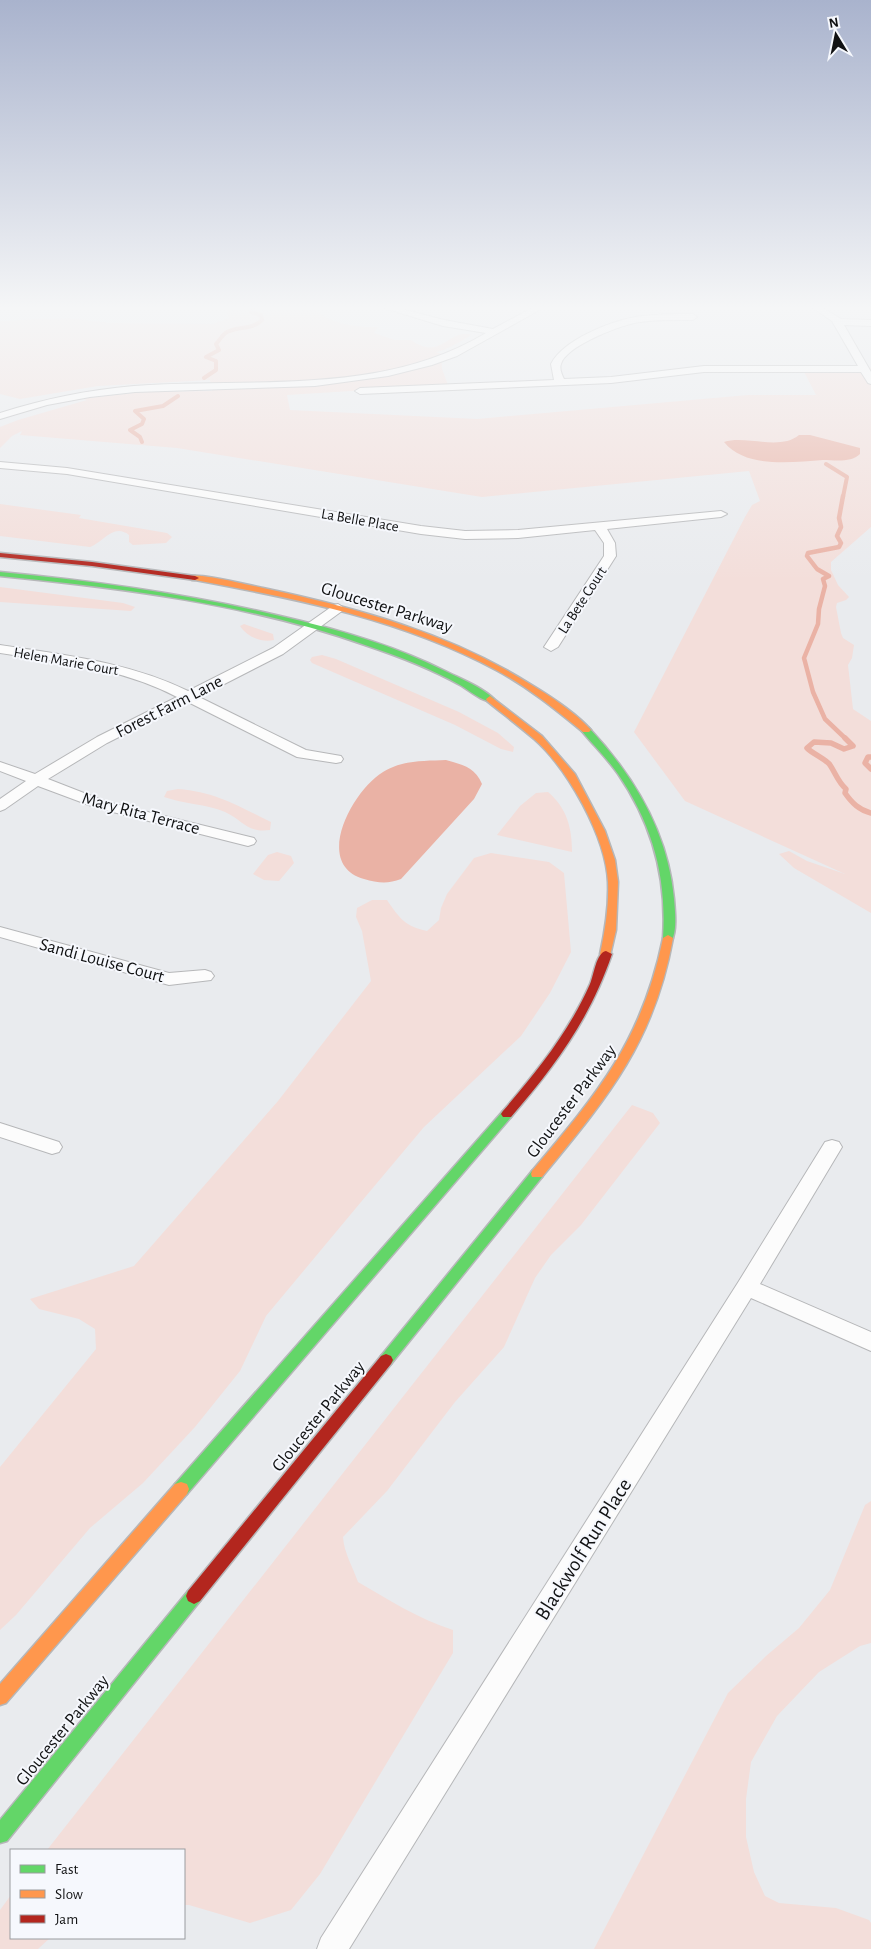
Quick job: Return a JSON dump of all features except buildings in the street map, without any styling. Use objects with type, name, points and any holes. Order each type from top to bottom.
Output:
[{"type":"main road","name":"Gloucester Parkway","points":[[0,555],[86,563],[180,576],[254,589],[338,608],[436,637],[484,661],[540,694],[568,714],[600,743],[629,780],[647,815],[661,851],[669,894],[666,959],[658,987],[629,1054],[604,1092],[0,1834]]},
{"type":"main road","points":[[0,574],[157,593],[315,626],[408,655],[459,680],[515,717],[544,744],[573,777],[604,840],[611,876],[612,916],[609,939],[600,973],[582,1016],[547,1068],[0,1697]]},
{"type":"street","points":[[0,416],[61,399]]},
{"type":"street","points":[[0,402],[18,410]]},
{"type":"street","name":"La Belle Place","points":[[0,465],[67,471],[444,534],[518,534],[722,514]]},
{"type":"street","name":"La Bete Court","points":[[551,647],[610,556],[611,547],[609,539],[599,527]]},
{"type":"street","name":"Forest Farm Lane","points":[[0,806],[36,780],[102,740],[278,651],[338,608]]},
{"type":"street","name":"Helen Marie Court","points":[[0,649],[112,668],[165,685],[302,754],[336,759]]},
{"type":"street","name":"Mary Rita Terrace","points":[[0,766],[102,805],[248,841]]},
{"type":"street","name":"Sandi Louise Court","points":[[0,932],[169,979],[205,976]]},
{"type":"street","points":[[0,1130],[52,1146]]},
{"type":"street","name":"Blackwolf Run Place","points":[[332,1949],[747,1287],[832,1147]]},
{"type":"street","points":[[747,1287],[871,1342]]},
{"type":"shaded area","points":[[83,399],[288,399],[290,410],[477,419],[703,399],[871,399],[871,527],[831,562],[831,570],[838,585],[849,597],[837,603],[836,607],[843,638],[854,645],[852,658],[848,665],[853,709],[871,721],[871,913],[794,868],[779,854],[789,851],[807,861],[845,874],[685,801],[634,732],[745,517],[752,505],[760,501],[749,471],[482,497],[177,448],[20,435],[22,431],[12,436],[0,448],[0,427],[87,400]]},
{"type":"shaded area","points":[[799,435],[810,435],[860,448],[860,454],[852,459],[843,460],[770,462],[744,456],[733,451],[724,442],[742,440],[782,442],[791,440]]},
{"type":"shaded area","points":[[0,504],[81,515],[79,518],[167,533],[172,537],[166,543],[133,545],[129,542],[129,535],[118,531],[113,532],[90,547],[0,536]]},
{"type":"shaded area","points":[[0,587],[123,603],[135,607],[131,611],[0,602]]},
{"type":"shaded area","points":[[244,624],[273,634],[274,640],[265,641],[251,636],[240,626]]},
{"type":"shaded area","points":[[322,655],[336,659],[459,712],[498,733],[514,747],[513,752],[501,749],[455,725],[312,663],[310,660],[312,657]]},
{"type":"shaded area","points":[[446,760],[458,763],[472,770],[479,778],[482,784],[474,799],[401,879],[387,882],[374,881],[364,879],[349,871],[341,858],[339,843],[350,810],[371,781],[383,772],[398,765]]},
{"type":"shaded area","points":[[178,789],[204,793],[237,805],[271,822],[270,830],[250,828],[218,809],[164,797],[167,791]]},
{"type":"shaded area","points":[[548,792],[560,805],[567,819],[571,835],[572,852],[497,835],[520,806],[536,793]]},
{"type":"shaded area","points":[[277,852],[291,856],[294,863],[279,881],[264,880],[253,874],[268,855]]},
{"type":"shaded area","points":[[491,853],[549,862],[564,873],[571,952],[550,993],[521,1036],[424,1127],[266,1316],[240,1371],[195,1427],[143,1483],[90,1528],[16,1615],[0,1630],[0,1467],[96,1349],[95,1329],[79,1319],[39,1309],[30,1299],[134,1266],[278,1101],[371,981],[362,931],[356,917],[357,908],[372,900],[387,900],[404,921],[413,927],[427,931],[439,920],[441,908],[447,894],[474,858]]},
{"type":"shaded area","points":[[632,1105],[653,1113],[660,1123],[581,1225],[551,1255],[535,1278],[504,1347],[455,1402],[387,1491],[343,1537],[347,1554],[358,1582],[416,1615],[453,1630],[453,1653],[320,1874],[291,1910],[250,1923],[185,1905],[185,1849],[48,1849]]},
{"type":"shaded area","points":[[871,1501],[871,1643],[860,1646],[819,1672],[777,1716],[751,1762],[746,1799],[746,1837],[754,1872],[765,1896],[779,1903],[836,1908],[869,1920],[871,1923],[871,1949],[594,1949],[728,1693],[766,1656],[799,1628],[830,1590],[865,1505]]},
{"type":"shaded area","points":[[10,1896],[10,1939],[49,1939],[38,1949],[0,1949],[0,1910]]},
{"type":"waterway","points":[[142,442],[140,437],[130,430],[142,424],[144,419],[135,411],[163,406],[174,399]]},
{"type":"waterway","points":[[826,464],[847,477],[843,497]]},
{"type":"waterway","points":[[843,496],[839,518],[841,527],[837,536],[841,543],[839,547],[808,553],[807,556],[817,569],[829,576],[823,579],[825,586],[819,609],[818,624],[804,658],[813,692],[825,719],[846,739]]},
{"type":"waterway","points":[[846,739],[853,746],[844,749],[831,743],[814,742],[807,748],[828,763],[853,803],[871,813]]},
{"type":"waterway","points":[[871,757],[868,757],[865,763],[871,769]]},
{"type":"traffic: fast","points":[[0,574],[148,592],[206,602],[302,623],[367,642],[399,654],[430,667],[490,699]]},
{"type":"traffic: fast","points":[[586,730],[623,774],[651,825],[661,852],[667,881],[670,909],[668,938]]},
{"type":"traffic: fast","points":[[181,1489],[507,1114]]},
{"type":"traffic: fast","points":[[386,1360],[537,1174]]},
{"type":"traffic: fast","points":[[0,1834],[194,1596]]},
{"type":"traffic: slow","points":[[195,578],[247,587],[351,611],[403,627],[452,646],[500,669],[545,697],[586,730]]},
{"type":"traffic: slow","points":[[490,699],[539,738],[572,776],[600,831],[610,860],[613,882],[611,930],[606,954]]},
{"type":"traffic: slow","points":[[537,1174],[580,1123],[627,1056],[645,1018],[659,979],[668,938]]},
{"type":"traffic: slow","points":[[0,1697],[181,1489]]},
{"type":"traffic: jam","points":[[0,555],[92,564],[195,578]]},
{"type":"traffic: jam","points":[[507,1114],[553,1059],[578,1021],[589,1000],[606,954]]},
{"type":"traffic: jam","points":[[194,1596],[386,1360]]}]
